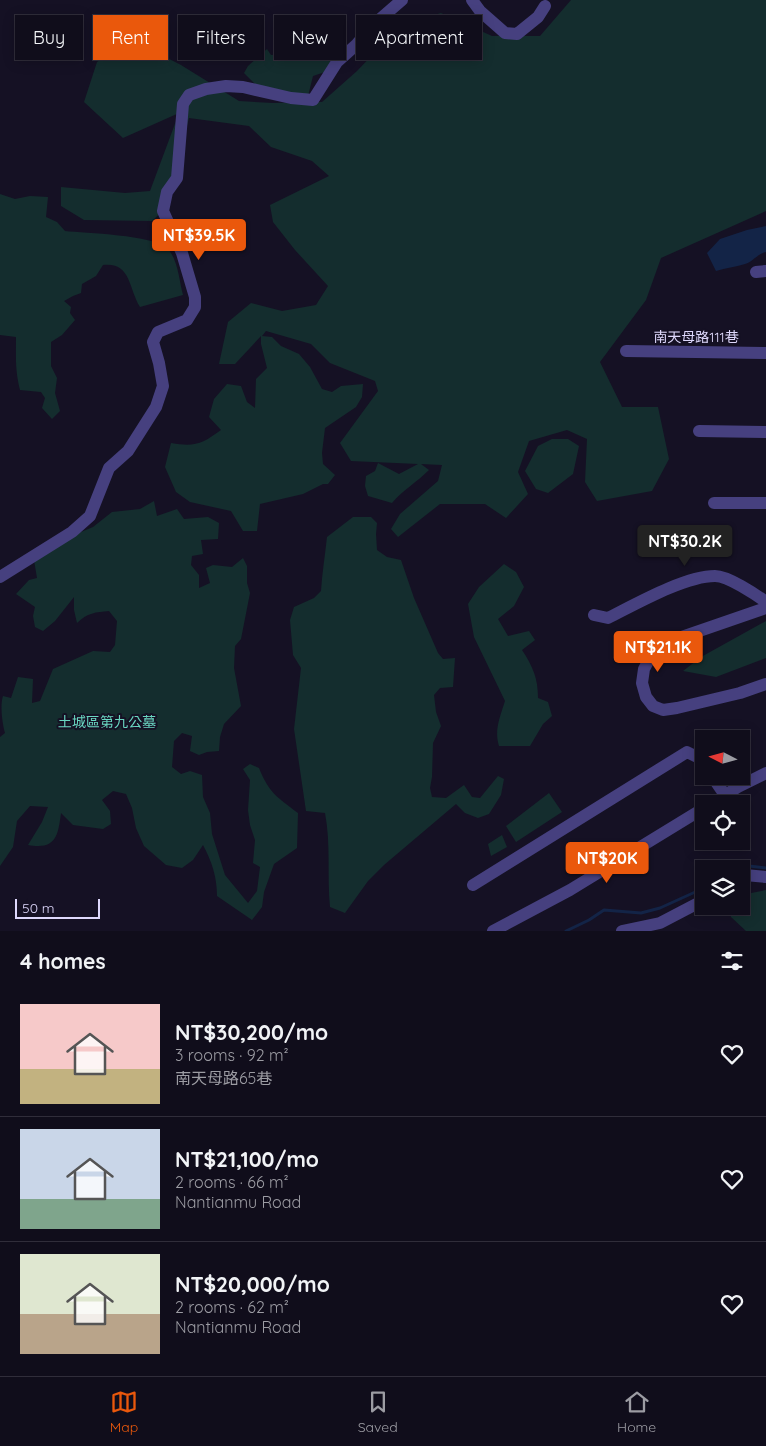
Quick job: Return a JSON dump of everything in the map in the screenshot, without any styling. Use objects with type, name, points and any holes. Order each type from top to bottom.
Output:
[{"type":"street","points":[[0,577],[72,532],[90,516],[109,468],[128,451],[156,407],[163,386],[160,363],[153,342],[158,332],[187,320],[195,307],[195,297],[182,252],[163,211],[167,192],[177,178],[183,104],[189,95],[206,89],[226,86],[243,87],[291,98],[313,100],[337,62],[356,45],[372,26],[402,0]]},
{"type":"street","points":[[472,0],[505,33],[517,34],[538,17],[545,6]]},
{"type":"street","name":"南天母路111巷","points":[[626,352],[766,353]]},
{"type":"street","points":[[699,431],[766,432]]},
{"type":"street","points":[[714,503],[766,503]]},
{"type":"street","points":[[594,615],[608,618],[687,580],[717,576],[748,589],[766,602]]},
{"type":"street","points":[[766,608],[676,639],[659,647],[651,656],[644,670],[642,683],[646,697],[653,706],[663,710],[740,693],[766,684]]},
{"type":"street","points":[[473,885],[687,752],[695,756]]},
{"type":"street","points":[[718,785],[725,795],[766,773]]},
{"type":"street","points":[[493,931],[570,890],[695,814]]},
{"type":"street","points":[[750,875],[766,877]]},
{"type":"street","points":[[622,931],[660,923],[695,905]]},
{"type":"green space","points":[[571,0],[766,0],[766,211],[661,258],[646,300],[600,362],[622,407],[658,407],[669,459],[652,491],[597,501],[585,482],[587,439],[567,430],[529,441],[518,472],[528,494],[506,518],[485,504],[440,504],[398,537],[391,529],[400,514],[438,481],[442,465],[421,464],[429,470],[392,503],[368,496],[365,486],[366,476],[375,471],[378,463],[399,474],[418,464],[351,461],[340,443],[378,391],[375,381],[330,363],[311,344],[266,331],[262,336],[272,337],[281,346],[299,354],[310,367],[322,389],[332,392],[341,386],[363,384],[362,397],[356,407],[325,428],[322,453],[323,464],[335,475],[328,484],[323,484],[303,494],[260,504],[257,531],[243,531],[231,511],[190,502],[176,492],[165,467],[171,443],[186,445],[198,443],[221,430],[209,417],[214,399],[227,384],[241,386],[247,402],[255,408],[256,379],[267,368],[261,336],[235,364],[219,364],[228,322],[251,303],[282,311],[316,305],[328,286],[295,250],[273,222],[270,205],[329,176],[312,161],[271,147],[249,126],[189,118],[170,204],[152,221],[84,220],[61,206],[61,187],[125,193],[150,191],[179,113],[123,138],[84,102],[97,62],[100,60],[168,60],[168,58],[239,101],[273,103],[322,102],[368,60],[482,60],[482,31],[492,36],[540,36]]},
{"type":"green space","points":[[267,49],[271,55],[274,55],[274,60],[330,60],[331,70],[313,76],[308,96],[256,85],[244,73],[255,60],[264,60],[264,52]]},
{"type":"green space","points":[[0,194],[15,199],[30,196],[48,197],[46,217],[57,222],[65,231],[134,237],[159,244],[167,248],[171,253],[178,270],[183,295],[140,307],[128,277],[119,267],[112,265],[103,265],[96,276],[82,284],[81,293],[64,301],[71,307],[70,313],[75,320],[62,335],[51,342],[51,366],[57,378],[55,393],[60,411],[52,419],[42,408],[45,398],[41,392],[20,390],[16,357],[16,337],[0,335]]},
{"type":"green space","points":[[552,439],[568,439],[579,446],[573,474],[548,493],[536,489],[525,471],[538,446]]},
{"type":"green space","name":"土城區第九公墓","points":[[154,501],[157,516],[177,509],[184,519],[208,517],[219,523],[218,539],[201,540],[203,554],[192,556],[191,565],[199,575],[199,588],[210,583],[206,568],[213,565],[232,567],[243,558],[247,566],[247,583],[250,593],[241,639],[235,646],[234,668],[241,706],[224,724],[220,737],[219,751],[199,755],[190,751],[192,736],[182,733],[174,741],[172,767],[181,774],[190,771],[202,775],[203,797],[210,813],[212,834],[225,875],[248,903],[257,891],[260,867],[253,863],[255,840],[248,810],[250,780],[243,769],[250,764],[259,768],[274,794],[298,813],[297,848],[274,864],[264,892],[262,907],[252,920],[217,896],[213,870],[203,845],[193,860],[182,868],[166,865],[144,846],[136,828],[132,808],[126,794],[113,791],[102,800],[110,811],[111,824],[103,829],[73,825],[61,813],[57,835],[50,843],[45,845],[28,845],[42,822],[48,807],[30,806],[17,821],[13,847],[0,866],[0,737],[5,733],[2,714],[3,696],[11,698],[18,677],[33,679],[32,703],[40,701],[53,669],[93,651],[110,652],[115,645],[117,621],[109,611],[84,617],[77,623],[74,597],[55,621],[43,631],[35,627],[33,616],[35,607],[16,594],[29,580],[37,578],[34,560],[69,537],[93,527],[112,512],[140,509]]},
{"type":"green space","points":[[353,517],[371,517],[377,523],[377,550],[387,557],[401,560],[414,598],[438,653],[443,659],[455,658],[453,687],[440,688],[434,695],[436,712],[441,726],[433,743],[430,788],[432,797],[446,798],[464,785],[472,797],[480,798],[498,776],[504,779],[501,795],[489,814],[478,818],[465,813],[456,804],[384,865],[368,881],[345,913],[330,907],[328,836],[325,813],[306,811],[294,729],[301,668],[293,655],[290,620],[294,607],[314,598],[321,591],[327,537]]},
{"type":"green space","points":[[504,564],[516,572],[524,587],[514,606],[498,619],[508,636],[529,631],[535,640],[522,650],[534,673],[538,698],[548,702],[552,716],[543,724],[530,746],[499,746],[497,729],[505,701],[474,637],[468,604],[479,587]]},
{"type":"green space","points":[[766,621],[766,658],[716,677],[683,671],[701,657]]},
{"type":"green space","points":[[549,793],[562,812],[516,842],[506,826]]},
{"type":"green space","points":[[502,835],[507,847],[491,856],[488,844]]},
{"type":"green space","points":[[766,890],[766,931],[746,931],[731,917],[730,915],[750,915],[750,893]]},
{"type":"water","points":[[766,226],[766,252],[748,263],[716,271],[707,253],[720,239]]},
{"type":"waterway","points":[[750,866],[766,868]]},
{"type":"waterway","points":[[566,931],[604,910],[641,913],[660,908],[695,892]]}]
